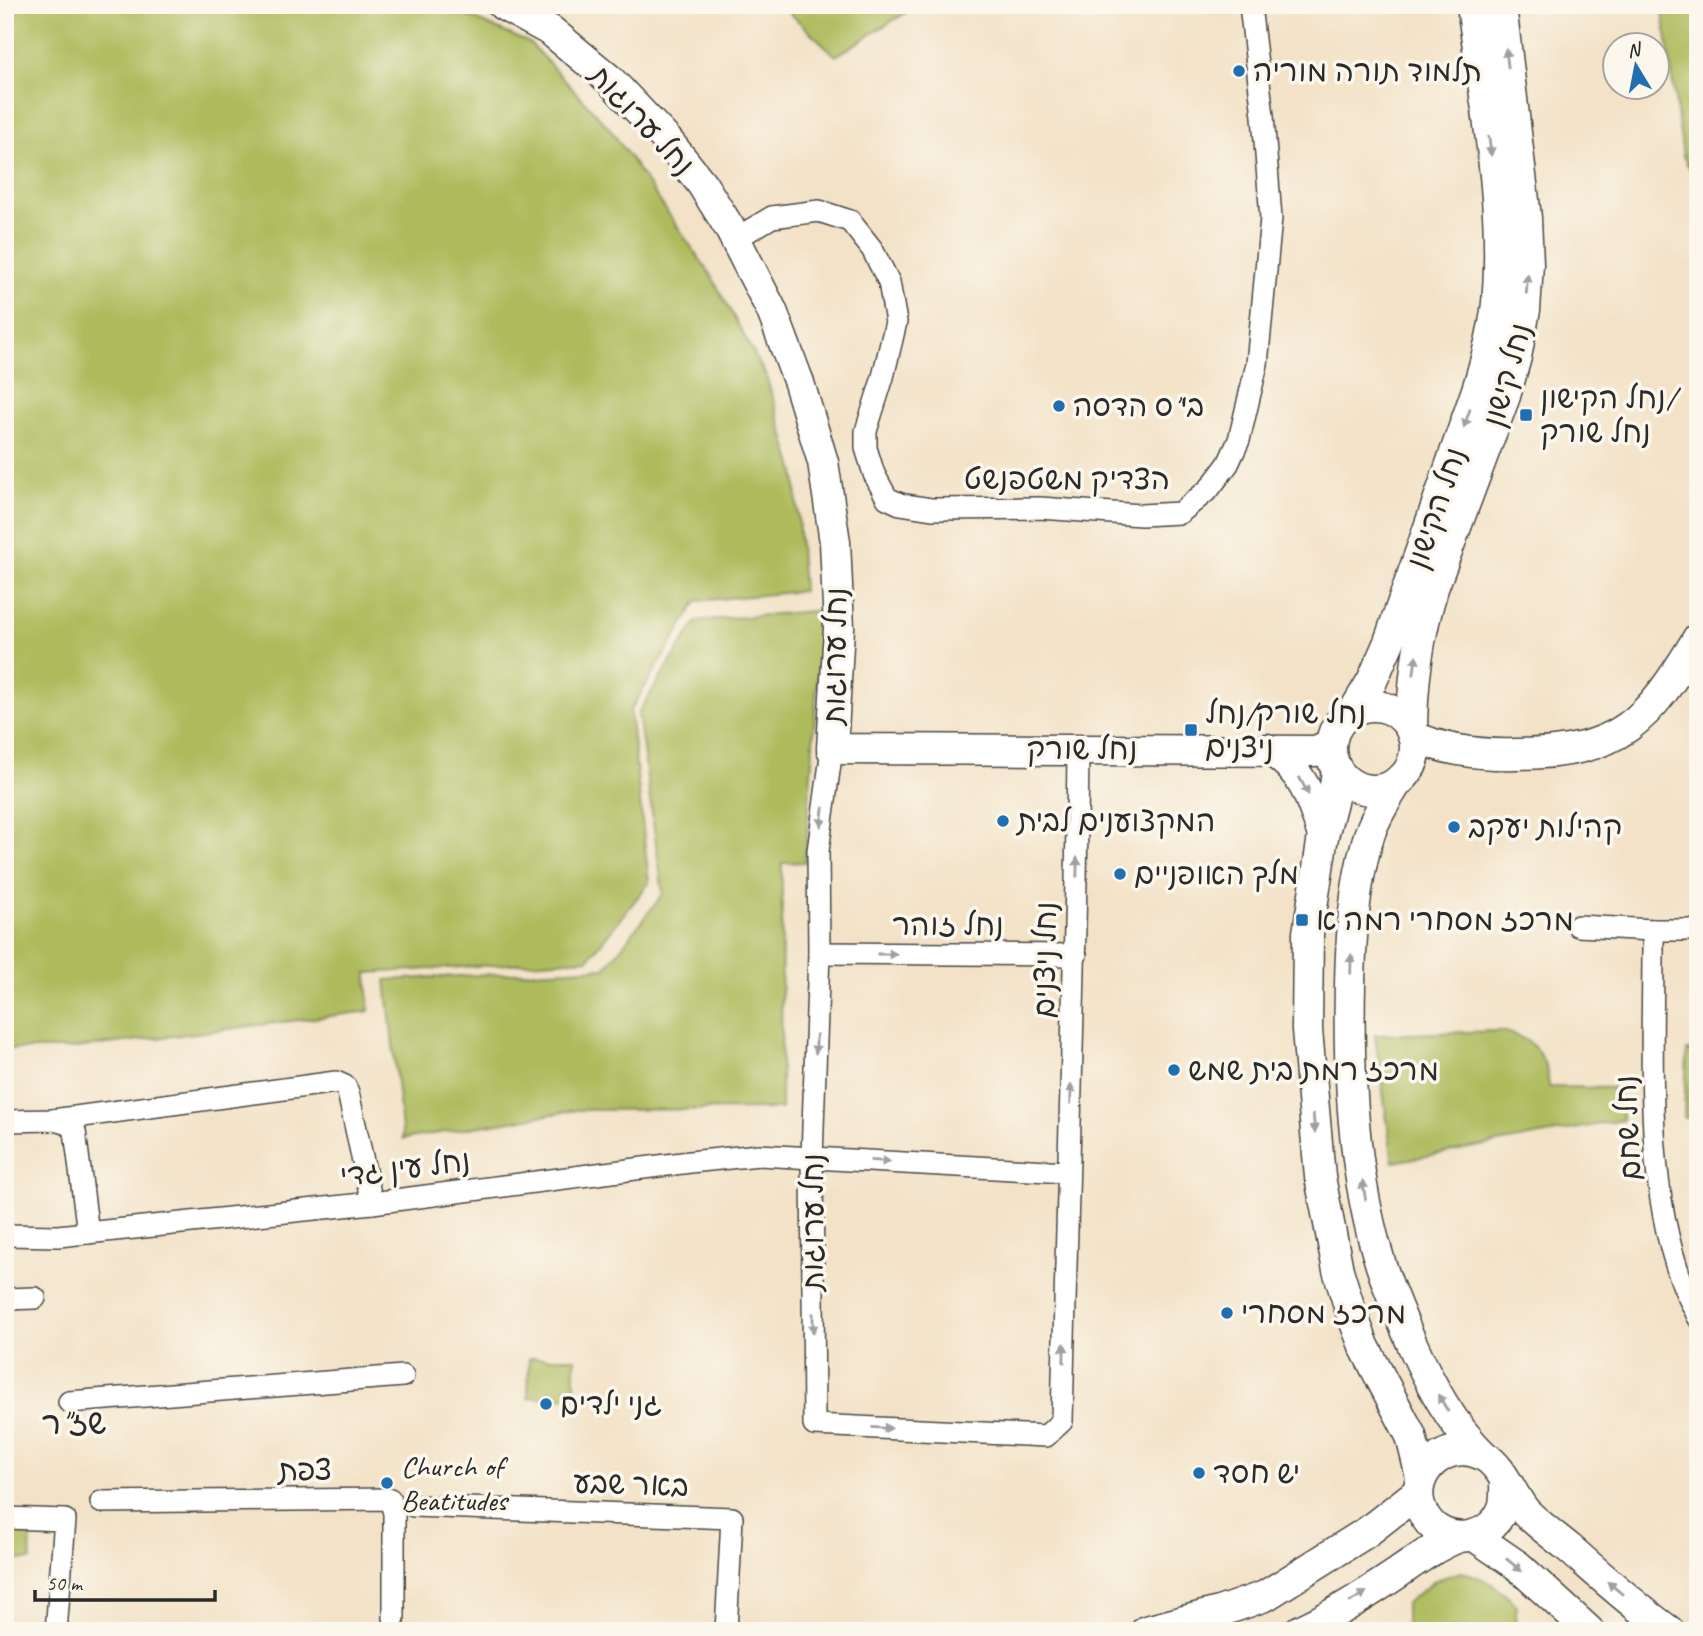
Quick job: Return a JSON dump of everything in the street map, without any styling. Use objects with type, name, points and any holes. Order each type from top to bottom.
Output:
[{"type":"main road","name":"נחל ערוגות","points":[[503,5],[551,31],[610,80],[667,140],[702,184],[736,239],[772,311],[799,383],[823,462],[835,542],[839,628],[832,749]]},
{"type":"main road","name":"נחל הקישון","points":[[1354,711],[1389,642],[1478,387],[1489,350],[1497,307],[1497,220],[1472,5]]},
{"type":"main road","name":"נחל קישון","points":[[1412,734],[1412,692],[1423,620],[1505,396],[1525,310],[1528,264],[1526,218],[1501,5]]},
{"type":"main road","points":[[1412,734],[1430,744],[1495,755],[1556,754],[1601,743],[1622,732],[1646,712],[1671,683],[1698,638]]},
{"type":"main road","points":[[1589,1631],[1517,1566],[1466,1536],[1450,1536],[1431,1525],[1419,1504],[1420,1484],[1411,1436],[1364,1346],[1338,1270],[1320,1177],[1310,1080],[1306,974],[1308,933],[1323,836],[1334,794],[1334,757],[1338,726],[1354,711],[1367,707],[1388,709],[1403,719],[1412,734],[1415,750],[1404,775],[1378,814],[1367,840],[1357,886],[1351,938],[1349,1030],[1356,1134],[1365,1199],[1379,1259],[1420,1362],[1458,1429],[1493,1463],[1526,1512],[1669,1631]]},
{"type":"main road","name":"נחל שורק","points":[[832,749],[1267,749],[1315,751],[1334,757]]},
{"type":"main road","points":[[1267,749],[1282,757],[1294,769],[1310,799],[1323,836]]},
{"type":"main road","points":[[1334,757],[1348,782],[1363,789],[1379,789],[1404,775],[1495,755]]},
{"type":"main road","points":[[1146,1631],[1219,1612],[1265,1596],[1367,1532],[1420,1484],[1437,1458],[1460,1450],[1484,1456]]},
{"type":"main road","points":[[1299,1631],[1425,1553],[1486,1530],[1496,1521],[1503,1509],[1505,1481]]},
{"type":"street","name":"הצדיק משטפנשט","points":[[736,239],[772,217],[819,211],[850,222],[872,249],[889,282],[896,322],[866,431],[866,448],[874,474],[887,498],[900,504],[932,509],[1040,508],[1141,515],[1180,513],[1209,489],[1228,464],[1239,440],[1257,364],[1271,218],[1250,5]]},
{"type":"street","name":"נחל ערוגות","points":[[832,749],[818,851],[812,1157],[814,1425],[1046,1436],[1062,1421]]},
{"type":"street","name":"נחל ניצנים","points":[[1062,1421],[1076,956],[1078,749]]},
{"type":"street","points":[[1578,926],[1688,930]]},
{"type":"street","name":"נחל שחם","points":[[1653,930],[1655,1141],[1670,1241],[1682,1282],[1698,1317]]},
{"type":"street","name":"נחל זוהר","points":[[818,953],[1076,956]]},
{"type":"street","points":[[5,1121],[54,1120],[336,1082],[345,1086],[348,1092],[372,1203]]},
{"type":"street","points":[[54,1120],[68,1124],[75,1131],[88,1233]]},
{"type":"street","name":"נחל עין גדי","points":[[5,1236],[58,1236],[372,1203],[759,1155],[812,1157]]},
{"type":"street","points":[[812,1157],[1068,1172]]},
{"type":"street","points":[[5,1299],[35,1298]]},
{"type":"street","points":[[69,1402],[403,1376]]},
{"type":"street","name":"צפת","points":[[101,1502],[390,1499],[394,1513],[394,1618]]},
{"type":"street","name":"באר שבע","points":[[414,1506],[732,1518],[726,1631]]},
{"type":"street","points":[[5,1518],[65,1520],[56,1631]]},
{"type":"green space","points":[[5,5],[443,5],[530,43],[610,129],[712,277],[766,376],[795,472],[803,591],[697,601],[630,711],[649,883],[588,959],[367,973],[369,1011],[69,1049],[5,1049]]},
{"type":"green space","points":[[781,5],[918,5],[836,56]]},
{"type":"green space","points":[[1662,5],[1698,5],[1698,183],[1683,156],[1672,77],[1672,32],[1666,32]]},
{"type":"green space","points":[[822,610],[805,862],[782,863],[781,1109],[577,1110],[403,1139],[386,980],[605,968],[663,894],[638,713],[697,621]]},
{"type":"green space","points":[[1500,1031],[1521,1038],[1536,1049],[1545,1065],[1549,1087],[1617,1088],[1623,1120],[1393,1162],[1375,1035]]},
{"type":"green space","points":[[1687,1051],[1698,1051],[1698,1118],[1684,1118]]},
{"type":"green space","points":[[529,1358],[575,1358],[575,1397],[528,1398]]},
{"type":"green space","points":[[9,1523],[29,1524],[31,1560],[10,1559]]},
{"type":"green space","points":[[1461,1572],[1485,1580],[1517,1605],[1514,1631],[1406,1631],[1406,1603],[1436,1580]]},
{"type":"place","name":"תלמוד תורה מוריה","points":[[1239,71]]},
{"type":"place","name":"בי\"ס הדסה","points":[[1059,406]]},
{"type":"place","name":"נחל הקישון/ נחל שורק","points":[[1526,415]]},
{"type":"place","name":"נחל שורק/נחל ניצנים","points":[[1191,730]]},
{"type":"place","name":"המקצוענים לבית","points":[[1003,821]]},
{"type":"place","name":"קהילות יעקב","points":[[1454,827]]},
{"type":"place","name":"מלך האופניים","points":[[1120,874]]},
{"type":"place","name":"מרכז מסחרי רמה א","points":[[1302,920]]},
{"type":"place","name":"מרכז רמת בית שמש","points":[[1174,1070]]},
{"type":"place","name":"מרכז מסחרי","points":[[1227,1313]]},
{"type":"place","name":"גני ילדים","points":[[546,1404]]},
{"type":"place","name":"יש חסד","points":[[1199,1473]]},
{"type":"place","name":"Church of Beatitudes","points":[[387,1483]]},
{"type":"district","name":"שז\"ר","points":[[74,1423]]}]
